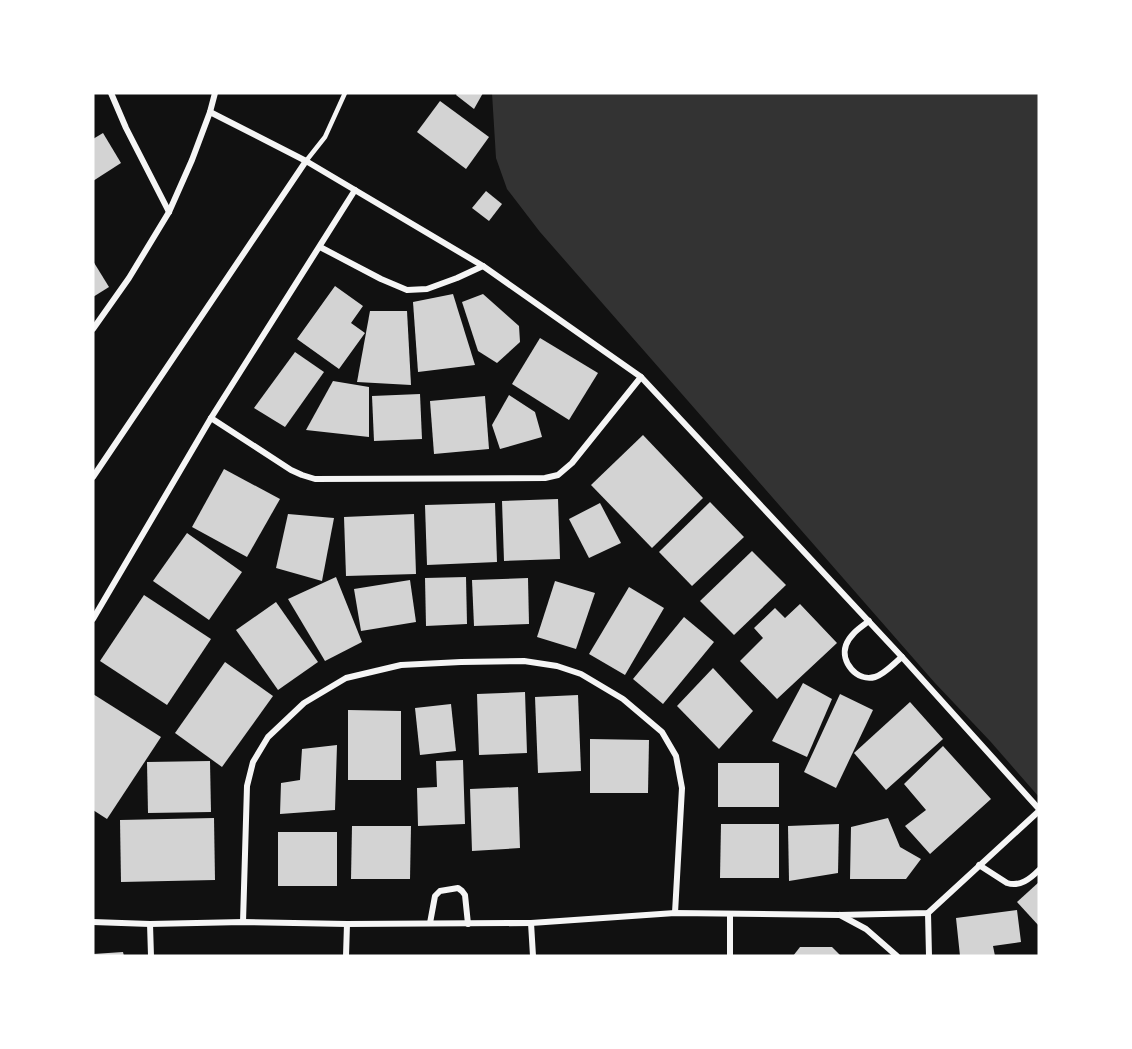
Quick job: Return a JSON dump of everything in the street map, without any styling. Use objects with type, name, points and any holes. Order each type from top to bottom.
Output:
[{"type":"street","points":[[111,93],[126,128],[169,212]]},
{"type":"street","points":[[93,329],[129,278],[169,212],[192,160],[215,93]]},
{"type":"street","points":[[93,922],[468,924],[531,923],[675,913],[839,915],[928,913],[1039,810],[869,621],[641,377],[483,266],[306,161],[210,112]]},
{"type":"street","points":[[93,477],[306,161]]},
{"type":"street","points":[[93,619],[211,418],[355,190]]},
{"type":"street","points":[[320,247],[407,290],[427,289],[483,266]]},
{"type":"street","points":[[211,418],[291,470],[315,479],[545,478],[558,475],[572,463],[641,377]]},
{"type":"street","points":[[869,621],[852,635],[846,644],[844,655],[850,667],[861,676],[874,677],[882,674],[902,657]]},
{"type":"street","points":[[243,922],[248,786],[253,762],[268,737],[304,703],[346,678],[401,665],[461,662],[524,661],[565,668],[581,674],[623,699],[662,732],[676,756],[682,788],[675,913]]},
{"type":"street","points":[[980,865],[1012,884],[1028,880],[1039,870]]},
{"type":"street","points":[[430,923],[435,896],[440,891],[458,888],[465,895],[468,924]]},
{"type":"street","points":[[928,913],[929,956]]},
{"type":"street","points":[[730,914],[730,956]]},
{"type":"street","points":[[839,915],[866,929],[897,956]]},
{"type":"street","points":[[531,923],[533,956]]},
{"type":"street","points":[[150,924],[151,956]]},
{"type":"street","points":[[346,924],[346,956]]},
{"type":"lane","points":[[306,161],[325,137],[344,93]]},
{"type":"shaded area","points":[[492,93],[1039,93],[1039,797],[935,683],[540,232],[507,189],[496,158]]},
{"type":"building","points":[[457,93],[483,93],[474,109],[456,95]]},
{"type":"building","points":[[440,101],[489,137],[466,169],[417,132]]},
{"type":"building","points":[[103,133],[121,163],[93,181],[93,139]]},
{"type":"building","points":[[486,191],[502,204],[489,221],[472,208]]},
{"type":"building","points":[[93,261],[109,287],[93,297]]},
{"type":"building","points":[[335,286],[363,306],[351,323],[365,333],[339,369],[297,339]]},
{"type":"building","points":[[453,294],[475,365],[418,372],[413,302]]},
{"type":"building","points":[[483,294],[519,326],[520,342],[497,363],[478,351],[462,302]]},
{"type":"building","points":[[370,311],[407,311],[411,385],[357,382]]},
{"type":"building","points":[[540,338],[598,373],[569,420],[512,384]]},
{"type":"building","points":[[295,352],[324,372],[285,427],[254,408]]},
{"type":"building","points":[[333,381],[369,387],[369,437],[306,430]]},
{"type":"building","points":[[420,394],[422,439],[374,441],[372,396]]},
{"type":"building","points":[[509,395],[535,412],[542,437],[500,449],[492,425]]},
{"type":"building","points":[[485,396],[489,449],[434,454],[430,401]]},
{"type":"building","points":[[643,435],[703,498],[652,548],[591,485]]},
{"type":"building","points":[[224,469],[280,499],[247,557],[192,527]]},
{"type":"building","points":[[558,499],[560,559],[504,561],[502,501]]},
{"type":"building","points":[[710,502],[744,537],[692,586],[659,552]]},
{"type":"building","points":[[495,503],[497,562],[427,565],[425,505]]},
{"type":"building","points":[[600,503],[621,543],[589,558],[569,519]]},
{"type":"building","points":[[288,514],[334,518],[322,581],[276,568]]},
{"type":"building","points":[[414,514],[416,574],[346,576],[344,517]]},
{"type":"building","points":[[187,533],[242,572],[209,620],[153,581]]},
{"type":"building","points":[[752,551],[786,585],[734,635],[700,601]]},
{"type":"building","points":[[336,577],[362,642],[325,661],[288,599]]},
{"type":"building","points":[[466,577],[467,624],[426,626],[425,578]]},
{"type":"building","points":[[528,578],[529,624],[474,626],[472,580]]},
{"type":"building","points":[[410,580],[416,622],[361,631],[354,589]]},
{"type":"building","points":[[555,581],[595,593],[576,649],[537,637]]},
{"type":"building","points":[[629,587],[664,608],[625,675],[589,654]]},
{"type":"building","points":[[144,595],[211,639],[167,705],[100,661]]},
{"type":"building","points":[[276,602],[318,662],[278,690],[236,630]]},
{"type":"building","points":[[800,604],[837,643],[777,699],[740,661],[763,638],[754,628],[775,608],[785,618]]},
{"type":"building","points":[[684,617],[714,642],[663,704],[633,679]]},
{"type":"building","points":[[225,662],[273,696],[222,767],[175,733]]},
{"type":"building","points":[[713,668],[753,711],[719,749],[677,706]]},
{"type":"building","points":[[803,683],[832,699],[807,757],[772,741]]},
{"type":"building","points":[[525,692],[527,753],[479,755],[477,694]]},
{"type":"building","points":[[93,694],[161,737],[107,819],[93,810]]},
{"type":"building","points":[[840,694],[873,710],[836,788],[804,772]]},
{"type":"building","points":[[578,695],[581,771],[538,773],[535,697]]},
{"type":"building","points":[[910,702],[943,739],[886,790],[854,753]]},
{"type":"building","points":[[451,704],[456,751],[420,755],[415,708]]},
{"type":"building","points":[[348,710],[401,711],[401,780],[348,780]]},
{"type":"building","points":[[590,739],[649,740],[648,793],[590,793]]},
{"type":"building","points":[[337,745],[335,810],[280,814],[281,783],[300,780],[302,749]]},
{"type":"building","points":[[943,746],[991,799],[930,854],[905,826],[926,810],[904,784]]},
{"type":"building","points":[[463,760],[465,824],[418,826],[417,788],[437,787],[436,761]]},
{"type":"building","points":[[210,761],[211,812],[148,813],[147,762]]},
{"type":"building","points":[[718,763],[779,763],[779,807],[718,807]]},
{"type":"building","points":[[518,787],[520,848],[472,851],[470,789]]},
{"type":"building","points":[[214,818],[215,880],[121,882],[120,820]]},
{"type":"building","points":[[888,818],[900,847],[921,859],[906,879],[850,879],[851,827]]},
{"type":"building","points":[[721,824],[779,824],[779,878],[720,878]]},
{"type":"building","points":[[839,824],[838,873],[789,881],[788,826]]},
{"type":"building","points":[[352,826],[411,826],[410,879],[351,879]]},
{"type":"building","points":[[278,832],[337,832],[337,886],[278,886]]},
{"type":"building","points":[[1039,882],[1039,926],[1017,902]]},
{"type":"building","points":[[1017,910],[1021,942],[993,946],[995,956],[960,956],[956,918]]},
{"type":"building","points":[[800,947],[832,947],[841,956],[793,956]]},
{"type":"building","points":[[123,952],[124,956],[93,956],[93,954]]}]
